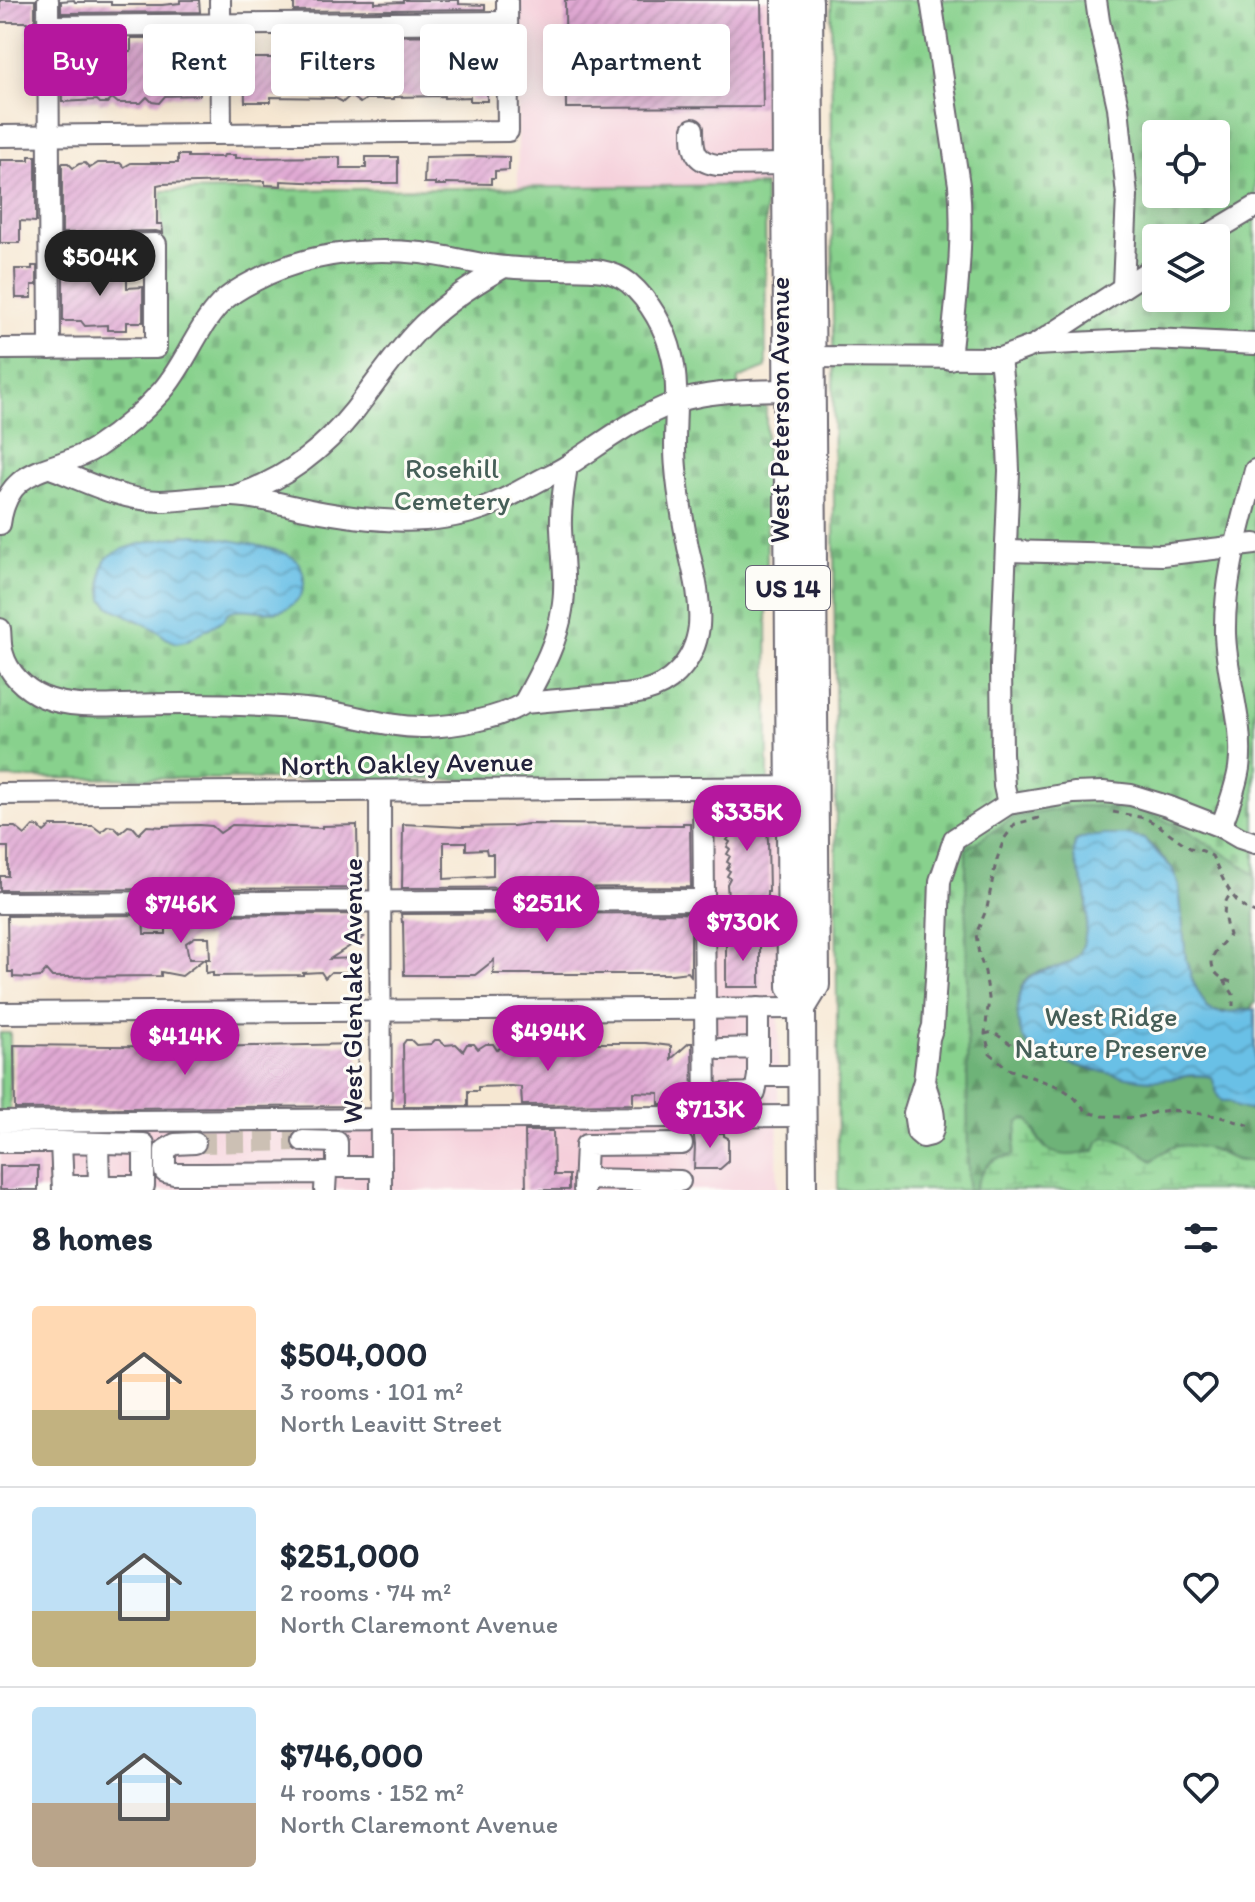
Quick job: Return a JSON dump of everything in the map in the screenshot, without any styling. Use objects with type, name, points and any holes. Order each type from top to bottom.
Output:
[{"type":"main road","name":"West Peterson Avenue","points":[[785,0],[785,164],[799,357]]},
{"type":"main road","name":"West Peterson Avenue","points":[[802,1008],[816,985],[802,787],[799,390],[809,0]]},
{"type":"main road","name":"West Peterson Avenue","points":[[802,787],[791,923],[791,987],[802,1008],[803,1190]]},
{"type":"street","points":[[48,0],[48,24]]},
{"type":"street","points":[[220,0],[220,24],[507,22]]},
{"type":"street","points":[[0,136],[508,131],[507,0]]},
{"type":"street","points":[[931,0],[961,210],[950,359]]},
{"type":"street","points":[[1096,0],[1118,107],[1127,196],[1123,286]]},
{"type":"street","points":[[49,96],[50,349]]},
{"type":"street","points":[[221,96],[221,133]]},
{"type":"street","points":[[693,129],[695,153],[707,163],[785,164]]},
{"type":"street","points":[[1226,224],[1255,207]]},
{"type":"street","points":[[0,349],[156,348],[156,244],[50,246]]},
{"type":"street","points":[[0,524],[6,499],[13,487],[34,473],[95,449],[143,411],[165,389],[222,302],[276,269],[317,257],[375,250],[430,254],[504,267],[590,269],[610,272],[639,293],[665,333],[672,355],[675,373],[675,466],[699,612],[695,646],[687,661],[676,675],[644,693],[524,703],[513,710],[460,723],[410,727],[331,712],[252,705],[75,705],[48,699],[24,686],[12,672],[3,655],[0,629]]},
{"type":"street","points":[[233,496],[269,483],[312,454],[354,411],[417,331],[468,289],[504,267]]},
{"type":"street","points":[[799,357],[1000,358],[1035,345],[1142,274]]},
{"type":"street","points":[[1035,345],[1153,339],[1255,344]]},
{"type":"street","points":[[1000,358],[1008,435],[1001,666],[1003,775],[1008,804]]},
{"type":"street","points":[[51,468],[110,492],[135,498],[159,501],[233,496],[370,521],[435,519],[485,507],[567,466],[623,427],[675,402],[703,395],[750,390],[799,390]]},
{"type":"street","points":[[524,703],[546,663],[562,610],[561,503],[567,466]]},
{"type":"street","points":[[1221,827],[1239,769],[1240,752],[1226,652],[1229,575],[1245,546],[1255,470]]},
{"type":"street","points":[[1006,551],[1162,555],[1245,546]]},
{"type":"street","name":"North Oakley Avenue","points":[[0,794],[802,787]]},
{"type":"street","points":[[703,788],[706,1117]]},
{"type":"street","name":"West Glenlake Avenue","points":[[380,791],[381,1190]]},
{"type":"street","points":[[924,1081],[933,1026],[940,881],[954,839],[1008,804],[1074,793],[1103,792],[1131,795],[1167,806],[1255,843]]},
{"type":"street","points":[[0,903],[704,900]]},
{"type":"street","points":[[704,933],[721,933],[721,921],[791,923]]},
{"type":"street","points":[[722,1094],[755,1093],[758,1008]]},
{"type":"street","points":[[0,1013],[802,1008]]},
{"type":"street","points":[[720,1049],[758,1048]]},
{"type":"street","points":[[758,1076],[802,1076]]},
{"type":"street","points":[[0,1122],[802,1116]]},
{"type":"street","points":[[303,1141],[337,1142],[329,1177]]},
{"type":"street","points":[[0,1142],[61,1142],[144,1144],[144,1186],[63,1188],[61,1142]]},
{"type":"street","points":[[98,1143],[99,1186]]},
{"type":"street","points":[[195,1143],[175,1144],[165,1150],[165,1172],[329,1177],[381,1167]]},
{"type":"street","points":[[680,1181],[584,1184],[586,1145],[682,1144]]},
{"type":"path","points":[[1102,810],[1145,818],[1190,848],[1208,853],[1231,894],[1244,908],[1255,913]]},
{"type":"path","points":[[1050,816],[1015,824],[1004,839],[987,908],[976,934],[989,998],[985,1034],[990,1053],[1008,1069],[1060,1087],[1087,1112],[1136,1118],[1171,1110],[1217,1116],[1255,1127]]},
{"type":"path","points":[[1231,894],[1224,906],[1229,935],[1212,960],[1218,976],[1231,982]]},
{"type":"path","points":[[1224,980],[1233,994],[1233,1006]]},
{"type":"path","points":[[985,1034],[993,1032],[1015,1047]]},
{"type":"shaded area","points":[[517,0],[776,0],[771,64],[772,185],[518,186],[518,96],[527,96],[527,24],[517,24]]},
{"type":"shaded area","points":[[702,781],[782,782],[783,931],[777,1190],[0,1190],[0,1119],[704,1116]]},
{"type":"green space","points":[[831,0],[1255,0],[1255,875],[1181,828],[1131,808],[1079,806],[1014,817],[966,849],[968,1190],[838,1190]]},
{"type":"green space","name":"Rosehill Cemetery","points":[[765,185],[766,368],[738,379],[738,401],[766,407],[768,781],[0,778],[0,355],[161,353],[162,191]]},
{"type":"green space","points":[[1028,799],[1130,803],[1255,852],[1255,1003],[1250,1009],[1234,1012],[1207,1008],[1193,982],[1186,960],[1179,886],[1172,868],[1144,839],[1126,835],[1086,837],[1075,841],[1075,860],[1087,902],[1082,949],[1072,961],[1036,973],[1025,981],[1018,1013],[1019,1024],[1047,1050],[1076,1066],[1147,1079],[1198,1075],[1213,1077],[1218,1096],[1255,1112],[1255,1160],[1236,1160],[1206,1148],[1171,1147],[1152,1161],[1117,1139],[1082,1154],[1060,1155],[1041,1143],[1035,1130],[1015,1135],[1013,1155],[990,1163],[974,1190],[922,1190],[958,842]]},
{"type":"green space","points":[[0,1033],[10,1033],[10,1118],[0,1118]]},
{"type":"green space","points":[[1029,1120],[1046,1148],[1059,1154],[1095,1151],[1098,1142],[1105,1137],[1130,1145],[1152,1161],[1178,1146],[1208,1149],[1236,1160],[1255,1160],[1255,1190],[974,1190],[990,1163],[1013,1155],[1018,1123]]},
{"type":"water","points":[[195,535],[259,546],[292,557],[303,573],[301,595],[280,611],[233,610],[227,613],[225,619],[186,641],[176,643],[110,607],[103,599],[102,570],[111,555],[147,542]]},
{"type":"water","points":[[1105,835],[1144,839],[1172,868],[1179,886],[1186,960],[1193,982],[1207,1008],[1222,1013],[1255,1009],[1255,1112],[1222,1101],[1212,1077],[1191,1075],[1158,1080],[1113,1074],[1043,1054],[1027,1044],[1023,1037],[1018,1011],[1023,986],[1036,974],[1071,962],[1078,956],[1084,942],[1087,899],[1075,860],[1076,841]]},
{"type":"building","points":[[0,0],[35,0],[35,24],[0,22]]},
{"type":"building","points":[[180,0],[199,0],[200,12],[61,13],[61,1],[111,2],[111,5],[162,5],[180,3]]},
{"type":"building","points":[[294,0],[375,0],[375,3],[459,0],[459,4],[485,5],[485,9],[294,11]]},
{"type":"building","points":[[565,0],[761,0],[763,107],[566,108],[566,96],[730,96],[730,24],[565,24]]},
{"type":"building","points":[[420,35],[420,96],[444,96],[366,99],[360,103],[350,96],[404,96],[404,36]]},
{"type":"building","points":[[131,38],[143,38],[143,96],[165,96],[159,103],[147,97],[141,103],[118,103],[112,98],[107,103],[97,100],[62,102],[62,96],[127,96],[127,52],[131,52]]},
{"type":"building","points":[[255,58],[271,58],[271,96],[350,96],[343,102],[335,98],[271,97],[271,102],[245,102],[245,96],[255,96]]},
{"type":"building","points":[[487,96],[487,101],[470,101],[470,97],[444,98]]},
{"type":"building","points":[[178,155],[340,157],[340,168],[366,168],[366,157],[398,157],[398,183],[281,181],[281,186],[265,185],[265,181],[162,184],[157,185],[157,224],[162,224],[163,233],[62,233],[63,163],[73,168],[85,163],[90,168],[98,163],[120,163],[124,167],[131,163],[178,163]]},
{"type":"building","points":[[29,156],[36,156],[36,222],[20,221],[20,243],[0,243],[0,160],[29,160]]},
{"type":"building","points":[[425,157],[509,157],[509,170],[495,171],[491,184],[424,183]]},
{"type":"building","points":[[79,258],[97,258],[97,275],[127,275],[127,288],[143,287],[143,322],[127,322],[127,330],[107,330],[107,325],[85,326],[81,321],[63,321],[63,268],[79,268]]},
{"type":"building","points":[[32,266],[37,266],[37,285],[32,285],[32,298],[16,298],[15,269],[32,269]]},
{"type":"building","points":[[717,811],[767,812],[769,818],[764,827],[768,841],[767,898],[728,898],[730,878],[727,876],[730,871],[727,869],[730,864],[727,862],[730,856],[727,854],[730,849],[727,847],[730,842],[727,840],[736,828],[716,827]]},
{"type":"building","points":[[690,823],[691,887],[402,888],[403,824],[463,827],[528,824]],"holes":[[[444,842],[466,842],[466,850],[486,849],[487,854],[493,854],[493,876],[444,879]]]},
{"type":"building","points":[[232,825],[322,828],[357,825],[358,888],[0,890],[0,876],[8,876],[8,847],[0,847],[0,827],[15,827],[25,835],[33,826],[44,832],[51,826],[93,826],[101,832],[108,826],[120,833],[128,826],[139,834],[147,826],[212,826],[220,833]]},
{"type":"building","points":[[691,913],[691,976],[688,972],[493,974],[494,960],[475,975],[404,975],[401,914]]},
{"type":"building","points":[[358,914],[358,935],[364,937],[330,959],[359,958],[359,972],[353,977],[348,972],[331,972],[325,978],[321,972],[213,976],[213,972],[206,973],[206,959],[210,959],[209,937],[195,937],[186,943],[189,959],[204,959],[182,976],[161,972],[161,976],[52,977],[46,970],[40,977],[31,978],[13,977],[13,972],[8,972],[7,916],[143,915],[144,934],[166,934],[166,918],[169,915]]},
{"type":"building","points":[[732,939],[760,939],[760,987],[726,987],[726,945]]},
{"type":"building","points":[[406,1040],[416,1045],[439,1040],[445,1045],[456,1044],[463,1051],[467,1044],[474,1044],[478,1049],[493,1044],[497,1050],[512,1044],[520,1054],[529,1044],[542,1049],[552,1043],[558,1049],[565,1043],[646,1043],[671,1046],[671,1059],[692,1043],[693,1104],[659,1104],[659,1093],[633,1092],[633,1104],[522,1105],[521,1087],[511,1086],[478,1087],[478,1091],[468,1091],[468,1106],[404,1106],[403,1044]]},
{"type":"building","points":[[357,1044],[359,1106],[15,1109],[14,1045],[205,1047]]},
{"type":"building","points":[[693,1130],[712,1130],[712,1133],[724,1133],[728,1138],[728,1162],[720,1169],[694,1169]]},
{"type":"building","points":[[525,1131],[553,1131],[554,1175],[569,1175],[569,1190],[526,1190]]},
{"type":"building","points":[[0,1166],[38,1166],[38,1190],[0,1190]]},
{"type":"tunnel","points":[[195,1143],[303,1141]]},
{"type":"park label","name":"West Ridge Nature Preserve","points":[[1111,1032]]}]
